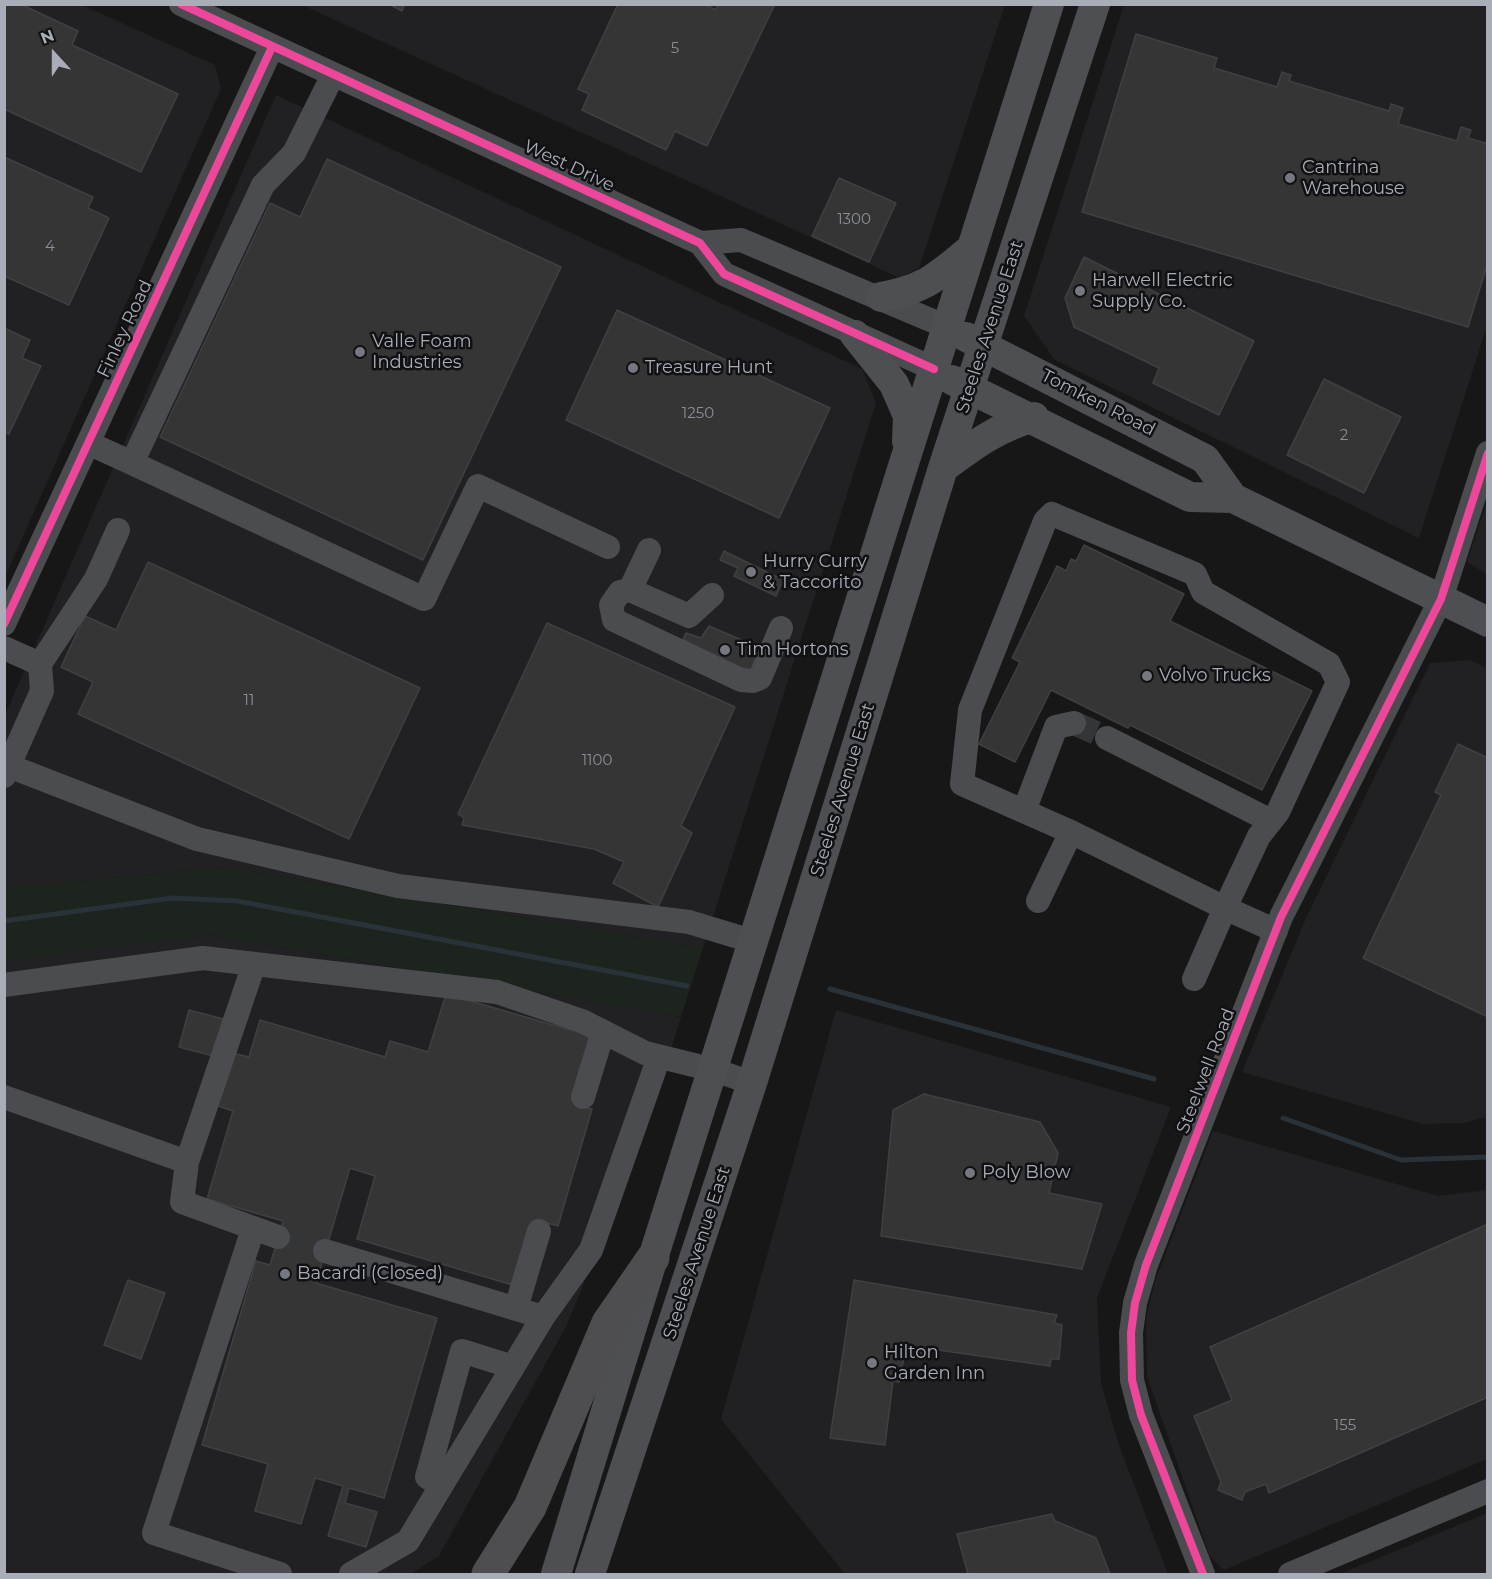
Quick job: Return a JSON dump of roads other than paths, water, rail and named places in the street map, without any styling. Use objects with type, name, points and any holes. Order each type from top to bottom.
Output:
[{"type":"highway","points":[[488,1575],[530,1507],[608,1323],[653,1258]]},
{"type":"main road","points":[[556,1575],[653,1258],[755,942],[1048,4]]},
{"type":"main road","name":"Steeles Avenue East","points":[[590,1575],[752,1083],[944,468],[1095,4]]},
{"type":"main road","points":[[880,297],[909,292],[929,283],[971,249]]},
{"type":"main road","name":"Tomken Road","points":[[947,327],[1206,459],[1233,498]]},
{"type":"main road","points":[[855,335],[894,384],[908,416],[906,457]]},
{"type":"main road","name":"Tomken Road","points":[[934,369],[1190,497],[1233,498],[1488,622]]},
{"type":"main road","points":[[944,468],[987,435],[1006,425],[1034,417]]},
{"type":"street","name":"West Drive","points":[[181,4],[700,243],[724,274],[934,369]]},
{"type":"street","name":"Finley Road","points":[[4,624],[272,47]]},
{"type":"street","points":[[132,463],[263,185],[294,153],[333,75]]},
{"type":"street","name":"West Drive","points":[[700,243],[741,240],[947,327]]},
{"type":"street","points":[[88,443],[424,599],[478,486],[608,547]]},
{"type":"street","name":"Steelwell Road","points":[[1203,1575],[1141,1415],[1132,1380],[1131,1333],[1135,1303],[1146,1266],[1276,931],[1441,599],[1488,453]]},
{"type":"street","points":[[1194,979],[1225,908],[1259,836],[1278,812],[1338,682],[1329,664],[1203,592],[1195,574],[1052,514],[1045,521],[970,710],[962,784],[1071,832],[1225,908],[1276,931]]},
{"type":"street","points":[[118,530],[96,579],[40,663],[42,691],[7,771],[197,839],[398,886],[689,922],[755,942]]},
{"type":"street","points":[[630,590],[649,550]]},
{"type":"street","points":[[712,595],[689,616],[630,590],[620,592],[611,605],[614,620],[741,680],[753,681],[760,678],[781,628]]},
{"type":"street","points":[[4,648],[40,663]]},
{"type":"street","points":[[1024,811],[1056,727],[1074,723]]},
{"type":"street","points":[[1107,738],[1271,821]]},
{"type":"street","points":[[1038,901],[1071,832]]},
{"type":"street","points":[[4,986],[203,958],[497,992],[582,1021],[645,1053],[714,1070],[752,1083]]},
{"type":"street","points":[[254,964],[187,1162],[182,1202],[278,1237]]},
{"type":"street","points":[[583,1097],[603,1032]]},
{"type":"street","points":[[351,1575],[408,1541],[543,1317],[591,1250],[660,1057]]},
{"type":"street","points":[[4,1097],[187,1162]]},
{"type":"street","points":[[253,1229],[154,1533],[280,1575]]},
{"type":"street","points":[[516,1308],[539,1231]]},
{"type":"street","points":[[325,1251],[543,1317]]},
{"type":"street","points":[[441,1486],[427,1477],[462,1351],[513,1367]]},
{"type":"street","points":[[1290,1575],[1488,1491]]},
{"type":"waterway","points":[[4,921],[173,898],[237,901],[687,986]]},
{"type":"waterway","points":[[830,989],[1154,1079]]},
{"type":"waterway","points":[[1283,1118],[1401,1160],[1488,1157]]},
{"type":"tunnel","points":[[1074,723],[1107,738]]},
{"type":"tunnel","points":[[278,1237],[325,1251]]},
{"type":"place","name":"Cantrina Warehouse","points":[[1290,178]]},
{"type":"place","name":"Harwell Electric Supply Co.","points":[[1080,291]]},
{"type":"place","name":"Valle Foam Industries","points":[[360,352]]},
{"type":"place","name":"Treasure Hunt","points":[[633,368]]},
{"type":"place","name":"Hurry Curry & Taccorito","points":[[751,572]]},
{"type":"place","name":"Tim Hortons","points":[[725,650]]},
{"type":"place","name":"Volvo Trucks","points":[[1147,676]]},
{"type":"place","name":"Poly Blow","points":[[970,1173]]},
{"type":"place","name":"Bacardi (Closed)","points":[[285,1274]]},
{"type":"place","name":"Hilton Garden Inn","points":[[872,1363]]}]
